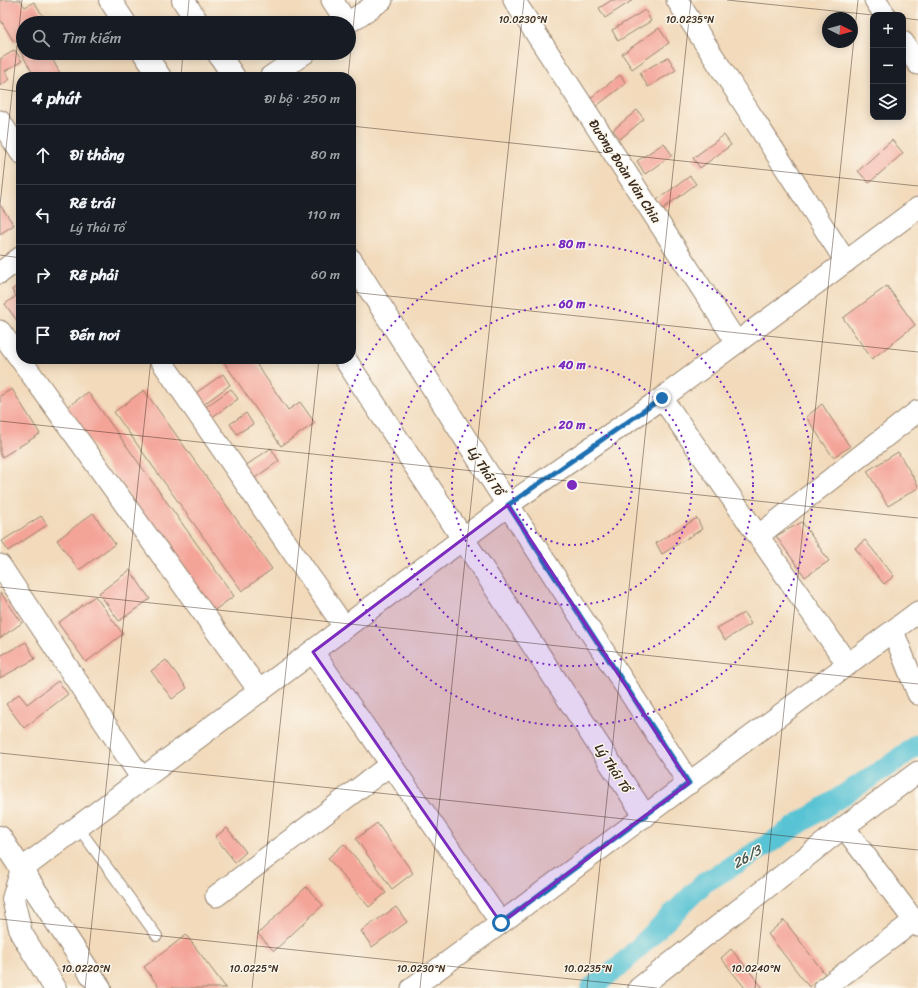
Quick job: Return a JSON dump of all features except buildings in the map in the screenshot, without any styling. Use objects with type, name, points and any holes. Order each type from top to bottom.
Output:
[{"type":"street","points":[[110,0],[120,16]]},
{"type":"street","points":[[183,0],[193,16]]},
{"type":"street","points":[[332,0],[343,16]]},
{"type":"street","points":[[356,18],[382,0]]},
{"type":"street","name":"Đường Đoàn Văn Chia","points":[[514,0],[737,343]]},
{"type":"street","points":[[677,0],[846,262]]},
{"type":"street","points":[[875,0],[883,12]]},
{"type":"street","points":[[906,46],[918,64]]},
{"type":"street","points":[[149,60],[157,72]]},
{"type":"street","points":[[223,60],[231,72]]},
{"type":"street","points":[[277,72],[295,60]]},
{"type":"street","points":[[0,122],[16,146]]},
{"type":"street","points":[[55,988],[21,934],[14,899],[22,869],[508,505],[662,398],[918,208]]},
{"type":"street","points":[[0,273],[16,261]]},
{"type":"street","name":"Lý Thái Tổ","points":[[356,268],[689,783]]},
{"type":"street","points":[[0,331],[16,353]]},
{"type":"street","points":[[24,364],[260,692]]},
{"type":"street","points":[[163,364],[345,628]]},
{"type":"street","name":"Lý Thái Tổ","points":[[348,364],[645,816]]},
{"type":"street","points":[[662,398],[848,665]]},
{"type":"street","points":[[758,536],[918,411]]},
{"type":"street","points":[[0,565],[142,779]]},
{"type":"street","points":[[412,988],[918,612]]},
{"type":"street","points":[[893,631],[918,694]]},
{"type":"street","points":[[313,652],[501,923]]},
{"type":"street","points":[[216,896],[391,764]]},
{"type":"street","points":[[639,988],[844,826],[918,772]]},
{"type":"street","points":[[825,988],[916,924],[844,826]]},
{"type":"street","points":[[0,837],[100,988]]},
{"type":"lane","points":[[78,827],[157,936]]},
{"type":"highlighted area","points":[[508,505],[689,783],[501,923],[313,652]]},
{"type":"waterway","name":"26/3","points":[[591,988],[620,966],[704,883],[756,852],[894,762],[918,744]]},
{"type":"route","points":[[501,923],[689,783],[508,505],[662,398]]}]
